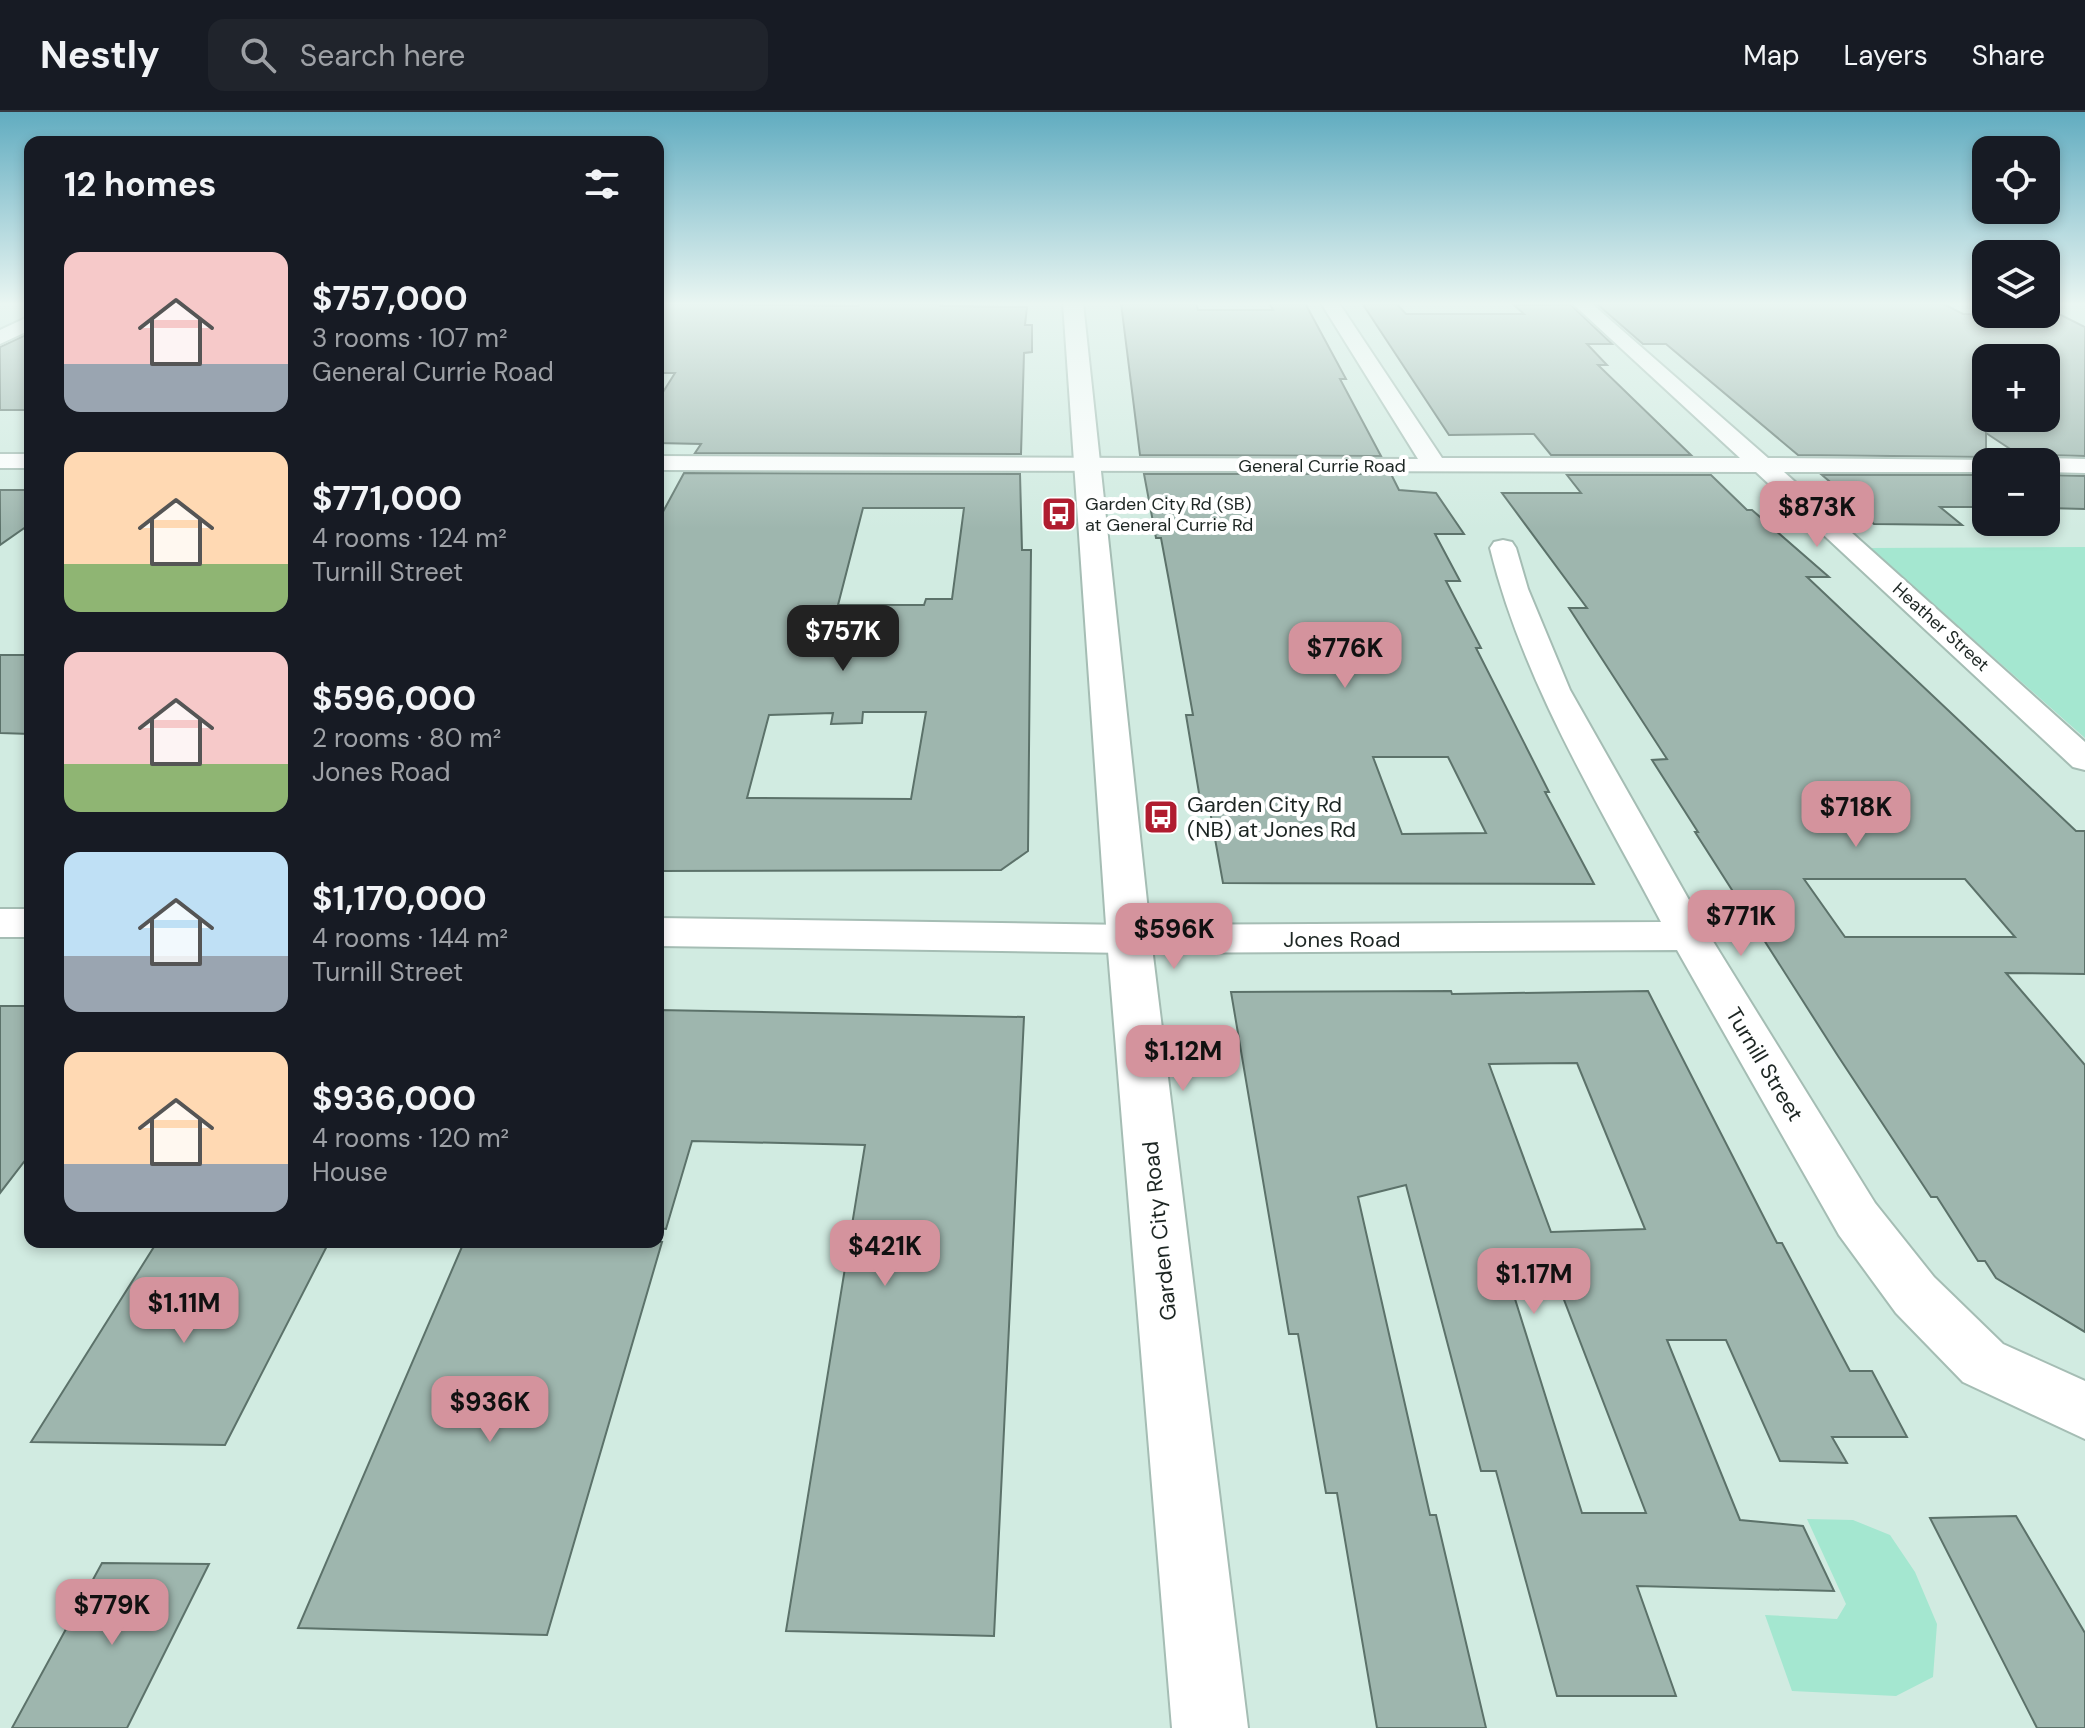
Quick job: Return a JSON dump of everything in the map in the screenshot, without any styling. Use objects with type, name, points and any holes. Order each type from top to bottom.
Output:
[{"type":"street","name":"Garden City Road","points":[[1079,378],[1129,939],[1210,1728]]},
{"type":"street","points":[[1378,378],[1434,465]]},
{"type":"street","name":"Heather Street","points":[[1665,378],[2085,760]]},
{"type":"street","points":[[0,461],[24,461]]},
{"type":"street","name":"General Currie Road","points":[[664,463],[1972,465]]},
{"type":"street","points":[[2060,465],[2085,466]]},
{"type":"street","name":"Turnill Street","points":[[1503,548],[1514,589],[1554,690],[1689,936],[1857,1219],[1915,1295],[1983,1363],[2085,1410]]},
{"type":"street","points":[[0,923],[24,923]]},
{"type":"street","name":"Jones Road","points":[[664,932],[1129,939],[1689,936]]},
{"type":"green space","points":[[2085,547],[2085,738],[1870,548]]},
{"type":"green space","points":[[1807,1519],[1853,1520],[1890,1535],[1915,1572],[1937,1624],[1933,1677],[1896,1696],[1792,1691],[1765,1615],[1837,1619],[1846,1604]]},
{"type":"building","points":[[0,378],[24,378],[24,410],[0,410]]},
{"type":"building","points":[[672,378],[1023,378],[1021,454],[695,453],[701,444],[664,443],[664,390]]},
{"type":"building","points":[[1130,378],[1346,378],[1340,379],[1381,456],[1140,455]]},
{"type":"building","points":[[1412,378],[1612,378],[1691,455],[1551,455],[1534,434],[1449,435]]},
{"type":"building","points":[[1707,378],[1972,378],[1972,432],[2060,432],[2060,378],[2085,378],[2085,456],[2060,455],[2060,448],[2009,448],[1986,433],[1986,448],[1972,448],[1972,457],[1798,455]]},
{"type":"building","points":[[684,473],[1020,474],[1022,550],[1031,550],[1028,851],[1001,870],[664,871],[664,510]],"holes":[[[863,508],[964,508],[952,599],[926,599],[924,605],[838,605]],[[863,712],[926,712],[911,799],[747,798],[769,715],[833,713],[831,724],[862,723]]]},
{"type":"building","points":[[1144,474],[1391,474],[1399,490],[1436,493],[1464,534],[1435,534],[1460,581],[1446,581],[1481,648],[1476,648],[1549,792],[1545,792],[1594,884],[1223,883],[1210,811],[1202,811],[1186,715],[1193,715],[1161,538],[1156,538]],"holes":[[[1373,757],[1448,757],[1486,833],[1402,834]]]},
{"type":"building","points":[[1567,475],[1711,475],[1747,510],[1752,510],[1829,577],[1807,577],[2076,831],[2085,831],[2085,974],[2006,973],[2085,1065],[2085,1332],[1996,1278],[1985,1261],[1978,1261],[1937,1197],[1931,1197],[1838,1056],[1652,760],[1667,759],[1569,608],[1587,608],[1502,493],[1581,493]],"holes":[[[1804,879],[1965,879],[2015,937],[1845,937]]]},
{"type":"building","points":[[1822,475],[1972,475],[1972,507],[1940,507],[1962,525],[1874,524],[1834,492],[1842,492]]},
{"type":"building","points":[[2060,475],[2085,476],[2085,509],[2060,508]]},
{"type":"building","points":[[0,490],[24,490],[24,528],[0,545]]},
{"type":"building","points":[[0,655],[24,655],[24,734],[0,733]]},
{"type":"building","points":[[1451,991],[1452,994],[1648,991],[1777,1243],[1782,1243],[1850,1371],[1872,1371],[1907,1437],[1832,1437],[1847,1463],[1780,1461],[1726,1340],[1667,1340],[1740,1520],[1803,1526],[1834,1591],[1637,1586],[1676,1696],[1557,1696],[1496,1471],[1481,1471],[1406,1185],[1358,1197],[1430,1515],[1436,1515],[1486,1728],[1377,1728],[1337,1493],[1326,1493],[1298,1334],[1289,1334],[1231,992]],"holes":[[[1577,1063],[1645,1229],[1551,1232],[1489,1064]],[[1546,1253],[1646,1513],[1582,1513],[1505,1267]]]},
{"type":"building","points":[[0,1006],[24,1006],[24,1162],[0,1193]]},
{"type":"building","points":[[664,1010],[1024,1017],[994,1636],[786,1631],[865,1145],[692,1141],[666,1229]]},
{"type":"building","points":[[153,1248],[326,1248],[225,1445],[31,1442]]},
{"type":"building","points":[[461,1248],[660,1248],[547,1635],[298,1628]]},
{"type":"building","points":[[2016,1516],[2085,1633],[2085,1728],[2037,1728],[1930,1518]]},
{"type":"building","points":[[102,1563],[209,1564],[127,1728],[12,1728]]},
{"type":"place","name":"Garden City Rd (SB) at General Currie Rd","points":[[1059,514]]},
{"type":"place","name":"Garden City Rd (NB) at Jones Rd","points":[[1161,817]]}]
